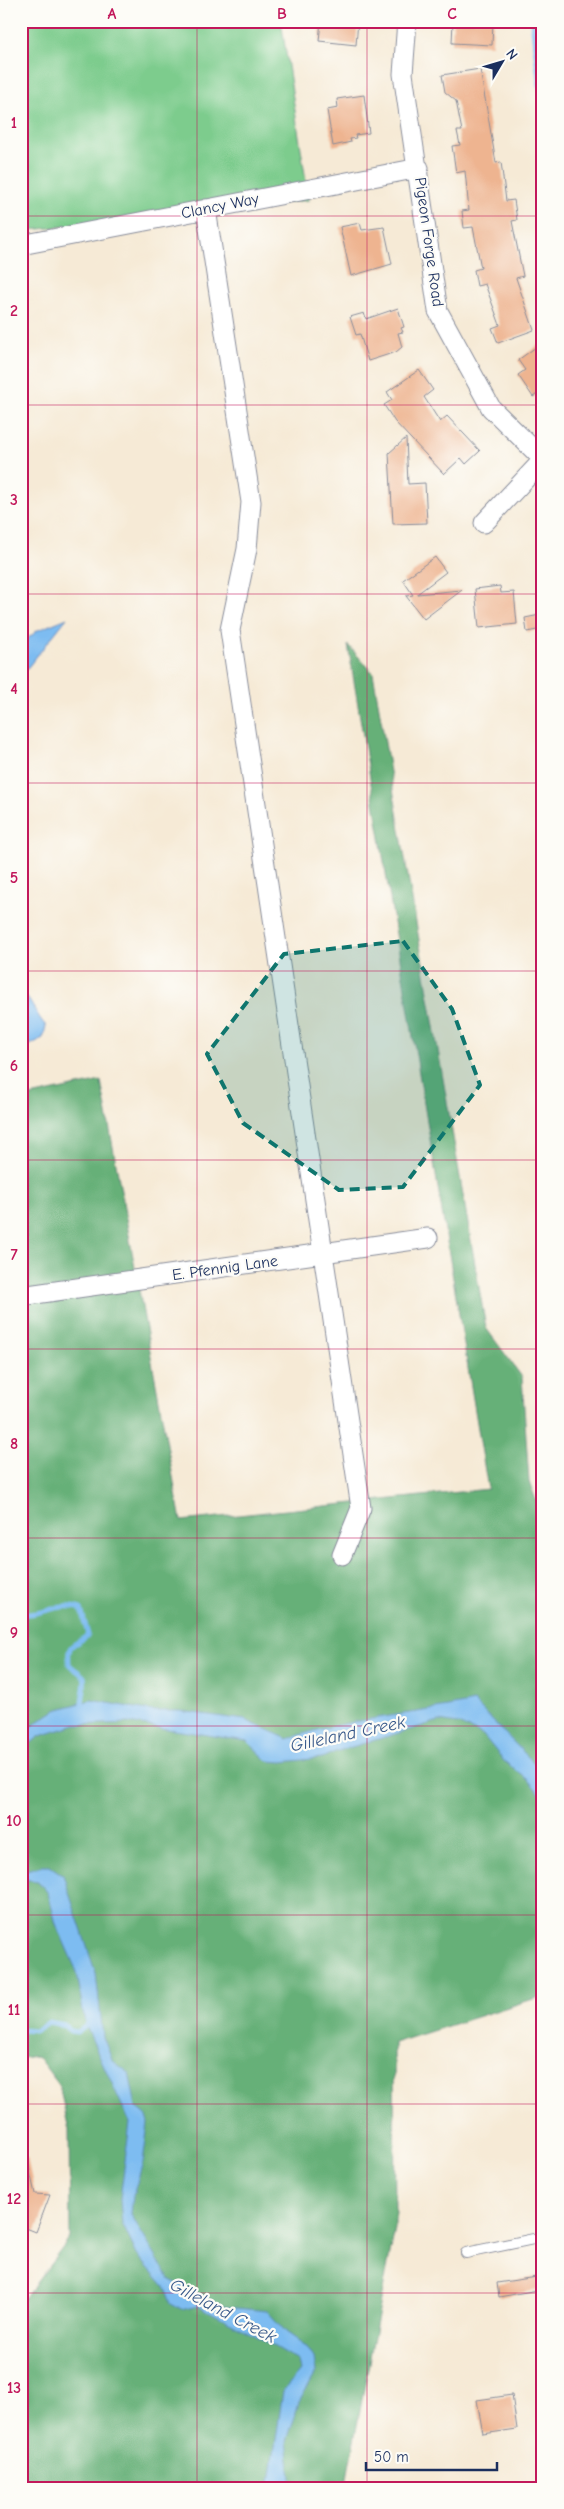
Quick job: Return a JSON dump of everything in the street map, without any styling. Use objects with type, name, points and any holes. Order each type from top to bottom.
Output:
[{"type":"street","name":"Pigeon Forge Road","points":[[407,21],[403,74],[438,311],[491,408],[543,459]]},
{"type":"street","name":"Clancy Way","points":[[21,245],[418,168]]},
{"type":"street","points":[[206,209],[251,502],[246,549],[230,630],[360,1508],[342,1555]]},
{"type":"street","points":[[484,523],[543,459]]},
{"type":"street","name":"E. Pfennig Lane","points":[[21,1296],[322,1255],[428,1238]]},
{"type":"lane","points":[[466,2253],[543,2237]]},
{"type":"highlighted area","points":[[403,941],[452,1009],[480,1085],[403,1187],[339,1190],[243,1123],[207,1054],[284,954]]},
{"type":"green space","points":[[21,21],[281,21],[309,200],[21,231]]},
{"type":"green space","points":[[348,645],[373,673],[486,1328],[522,1377],[529,1482],[543,1517],[543,1996],[394,2043],[395,2228],[345,2488],[21,2488],[21,2303],[70,2238],[69,2130],[59,2085],[37,2056],[21,2058],[21,1098],[101,1081],[181,1521],[488,1489]]},
{"type":"water","points":[[67,618],[21,676],[21,644],[38,630]]},
{"type":"water","points":[[21,991],[46,1026],[43,1038],[21,1050]]},
{"type":"water","name":"Gilleland Creek","points":[[91,1700],[153,1711],[180,1711],[245,1720],[288,1739],[357,1721],[474,1702],[543,1772],[543,1797],[527,1779],[504,1761],[483,1735],[458,1724],[439,1721],[335,1752],[322,1758],[282,1762],[268,1761],[247,1741],[128,1723],[76,1725],[40,1736],[21,1751],[21,1733],[56,1710]]},
{"type":"water","name":"Gilleland Creek","points":[[50,1866],[63,1875],[96,1974],[103,2037],[112,2060],[129,2073],[136,2107],[145,2114],[148,2123],[143,2162],[133,2196],[131,2214],[170,2280],[227,2307],[267,2311],[286,2332],[306,2346],[314,2358],[316,2372],[299,2402],[287,2441],[292,2488],[269,2488],[283,2391],[300,2371],[298,2361],[199,2306],[182,2310],[171,2304],[164,2286],[137,2255],[122,2223],[120,2199],[130,2123],[85,2024],[77,1972],[56,1924],[48,1893],[38,1881],[21,1879],[21,1868],[26,1870]]},
{"type":"building","points":[[321,21],[358,21],[356,45],[319,41]]},
{"type":"building","points":[[453,21],[493,21],[492,45],[452,43]]},
{"type":"building","points":[[480,69],[496,163],[501,162],[506,201],[514,200],[517,220],[512,221],[523,276],[516,278],[534,330],[498,343],[492,328],[500,325],[485,284],[477,286],[474,270],[481,268],[473,227],[464,228],[462,211],[469,210],[465,171],[456,173],[452,146],[460,145],[457,131],[462,131],[456,101],[445,92],[442,75]]},
{"type":"building","points":[[364,95],[369,133],[355,135],[356,138],[350,139],[351,142],[333,146],[327,110],[338,108],[337,99]]},
{"type":"building","points":[[360,223],[362,230],[384,227],[392,264],[351,276],[340,227]]},
{"type":"building","points":[[398,308],[404,327],[401,328],[403,332],[398,333],[402,347],[396,352],[368,361],[360,334],[356,335],[350,317],[364,313],[366,319]]},
{"type":"building","points":[[543,342],[543,390],[533,397],[518,375],[525,370],[518,360]]},
{"type":"building","points":[[419,370],[433,390],[424,397],[440,422],[447,416],[480,451],[466,464],[461,458],[444,474],[395,422],[384,405],[392,400],[387,392]]},
{"type":"building","points":[[406,438],[408,484],[425,483],[427,523],[393,524],[389,453]]},
{"type":"building","points":[[435,557],[446,572],[417,594],[462,590],[424,619],[406,596],[413,595],[403,580]]},
{"type":"building","points":[[500,586],[501,593],[514,592],[517,624],[479,628],[475,589]]},
{"type":"building","points":[[540,615],[542,629],[527,632],[525,618]]},
{"type":"building","points":[[27,2158],[35,2194],[50,2195],[36,2232],[21,2226],[21,2159]]},
{"type":"building","points":[[543,2276],[543,2289],[499,2297],[497,2283]]},
{"type":"building","points":[[512,2395],[517,2429],[483,2434],[477,2400]]},
{"type":"waterway","points":[[532,21],[543,112]]},
{"type":"waterway","points":[[21,1418],[21,1427]]},
{"type":"waterway","points":[[21,1614],[66,1607],[81,1609],[88,1635],[72,1646],[69,1652],[69,1664],[84,1677],[81,1709]]},
{"type":"waterway","points":[[21,2030],[35,2031],[49,2022],[65,2025],[70,2031],[78,2032],[91,2022]]}]
